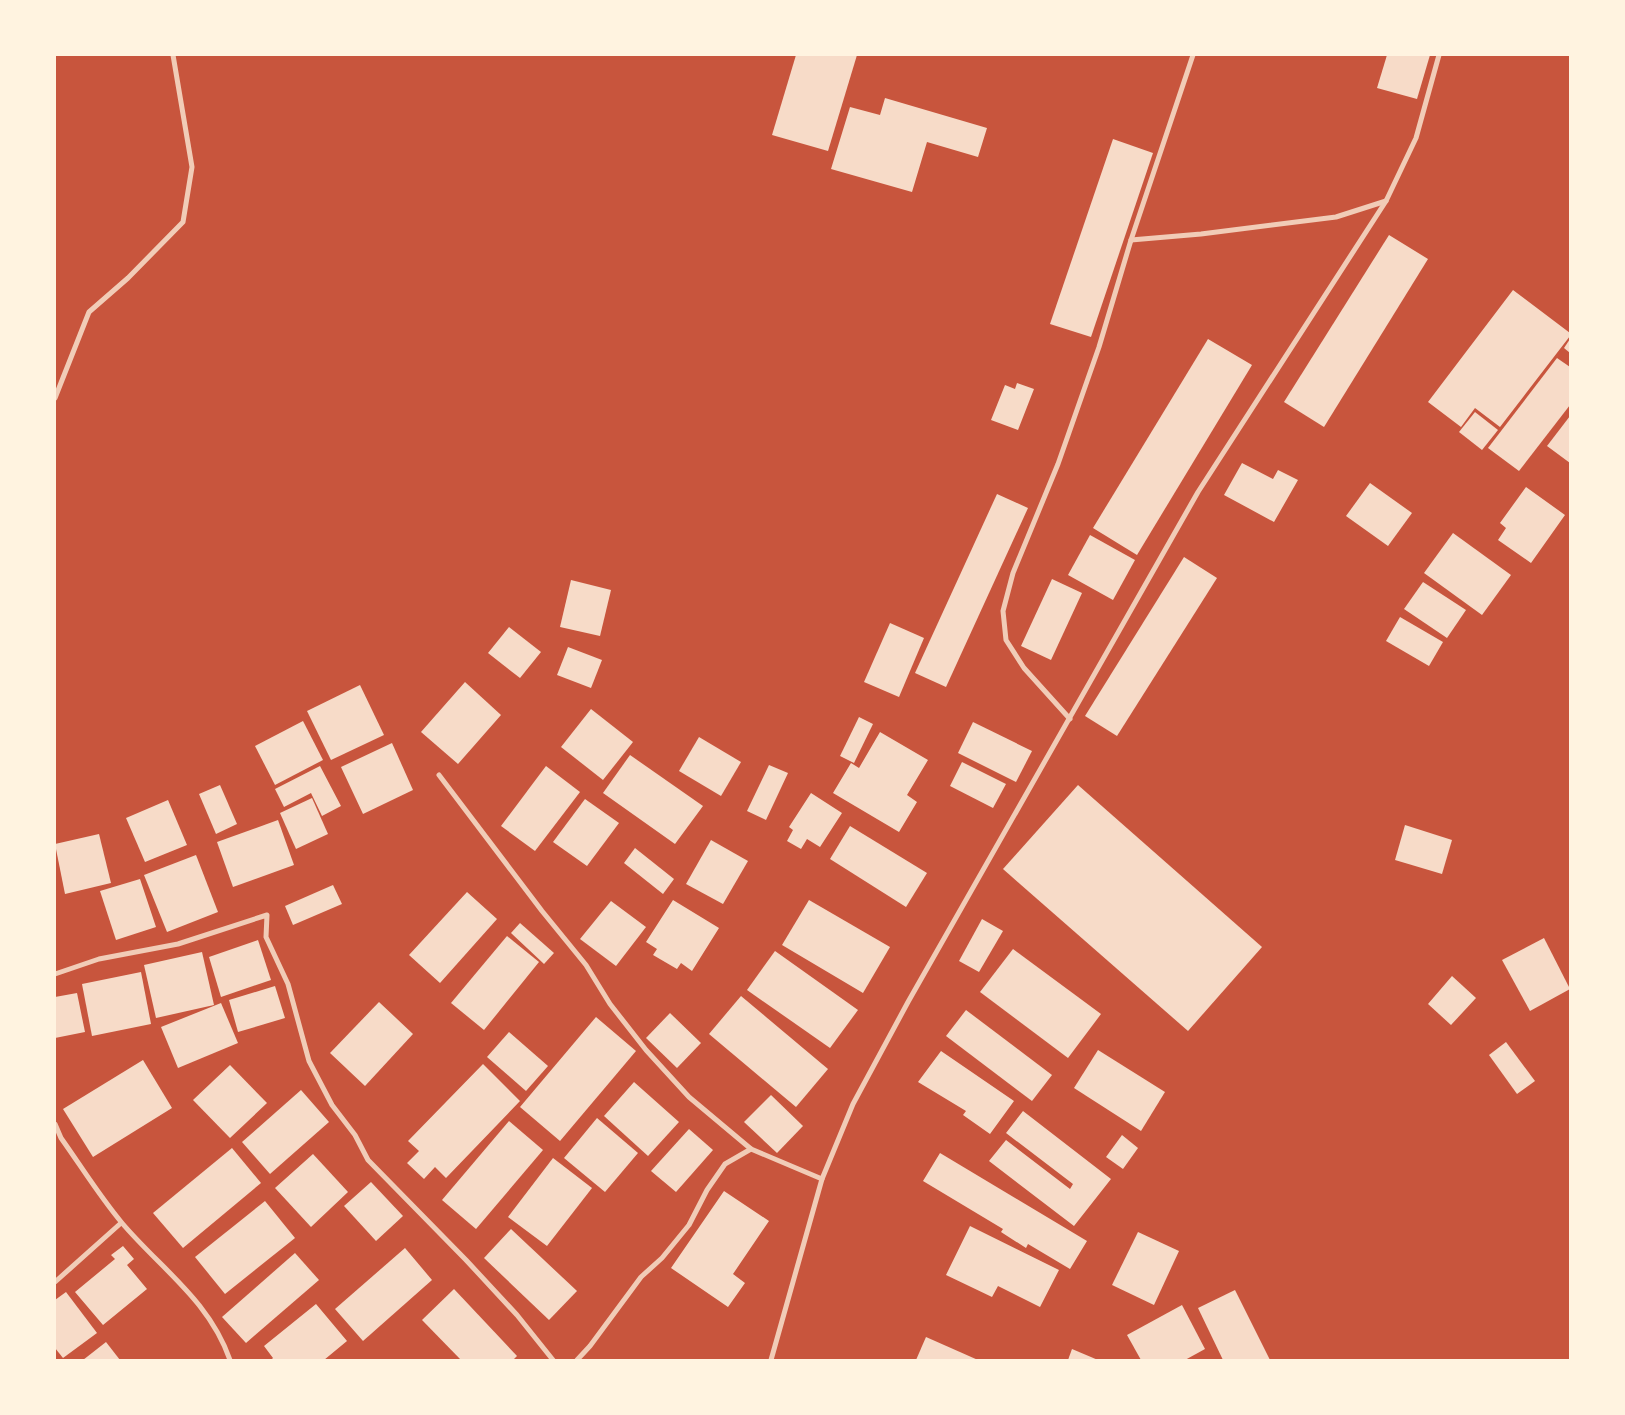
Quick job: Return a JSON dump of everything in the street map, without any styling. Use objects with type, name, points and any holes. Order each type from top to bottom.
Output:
[{"type":"street","points":[[55,398],[89,312],[140,266],[183,222],[192,168],[173,55]]},
{"type":"street","points":[[1070,719],[1024,668],[1006,640],[1003,611],[1013,573],[1058,464],[1099,348],[1131,240],[1194,55]]},
{"type":"street","points":[[771,1360],[822,1179],[862,1087],[1198,492],[1386,201],[1416,138],[1439,55]]},
{"type":"street","points":[[1131,240],[1201,234],[1336,217],[1386,201]]},
{"type":"street","points":[[439,775],[542,911],[586,965],[610,1004],[646,1050],[689,1097],[751,1149],[822,1179]]},
{"type":"street","points":[[55,974],[99,959],[178,944],[267,915],[266,937],[288,984],[309,1061],[332,1105],[355,1135],[368,1160],[517,1315],[553,1360]]},
{"type":"street","points":[[55,1124],[61,1138],[121,1223],[198,1301],[223,1339],[230,1360]]},
{"type":"street","points":[[577,1360],[590,1346],[640,1277],[662,1258],[689,1225],[707,1190],[725,1164],[751,1149]]},
{"type":"street","points":[[55,1282],[121,1223]]},
{"type":"building","points":[[796,55],[857,55],[828,151],[772,135]]},
{"type":"building","points":[[1387,55],[1430,55],[1417,99],[1377,88]]},
{"type":"building","points":[[885,98],[987,128],[978,157],[927,142],[912,192],[831,169],[850,107],[880,115]]},
{"type":"building","points":[[1113,139],[1153,153],[1091,337],[1050,324]]},
{"type":"building","points":[[1389,235],[1428,259],[1324,427],[1284,402]]},
{"type":"building","points":[[1513,290],[1570,333],[1570,336],[1500,427],[1475,408],[1461,427],[1428,402]]},
{"type":"building","points":[[1208,339],[1252,365],[1137,555],[1093,528]]},
{"type":"building","points":[[1570,339],[1570,353],[1564,348]]},
{"type":"building","points":[[1557,358],[1570,367],[1570,405],[1519,471],[1488,448]]},
{"type":"building","points":[[1017,383],[1034,389],[1018,430],[991,420],[1005,385],[1015,389]]},
{"type":"building","points":[[1475,412],[1498,430],[1482,450],[1459,432]]},
{"type":"building","points":[[1570,416],[1570,463],[1547,446]]},
{"type":"building","points":[[1242,463],[1273,479],[1278,470],[1298,480],[1274,522],[1224,495]]},
{"type":"building","points":[[1370,483],[1412,513],[1388,546],[1346,516]]},
{"type":"building","points":[[1526,487],[1565,515],[1531,563],[1498,540],[1506,528],[1500,523]]},
{"type":"building","points":[[997,494],[1028,508],[946,687],[915,673]]},
{"type":"building","points":[[1453,533],[1511,575],[1482,615],[1424,573]]},
{"type":"building","points":[[1090,535],[1135,560],[1113,600],[1068,575]]},
{"type":"building","points":[[1184,557],[1217,578],[1117,736],[1085,716]]},
{"type":"building","points":[[1052,579],[1082,593],[1051,660],[1021,646]]},
{"type":"building","points":[[571,580],[611,590],[600,636],[560,627]]},
{"type":"building","points":[[1423,582],[1466,610],[1447,638],[1404,609]]},
{"type":"building","points":[[1400,617],[1443,642],[1429,666],[1386,641]]},
{"type":"building","points":[[890,623],[924,638],[899,697],[864,682]]},
{"type":"building","points":[[509,627],[541,652],[520,678],[488,653]]},
{"type":"building","points":[[568,647],[602,660],[591,688],[557,675]]},
{"type":"building","points":[[465,682],[501,715],[458,764],[421,732]]},
{"type":"building","points":[[360,685],[384,735],[331,760],[307,711]]},
{"type":"building","points":[[591,709],[633,742],[603,780],[561,747]]},
{"type":"building","points":[[859,717],[873,724],[854,763],[840,756]]},
{"type":"building","points":[[303,721],[323,760],[275,785],[255,746]]},
{"type":"building","points":[[973,722],[1032,751],[1016,782],[958,753]]},
{"type":"building","points":[[880,732],[928,760],[907,795],[917,802],[899,832],[833,793],[851,763],[859,768]]},
{"type":"building","points":[[699,737],[741,762],[721,796],[679,771]]},
{"type":"building","points":[[392,743],[413,790],[363,814],[341,767]]},
{"type":"building","points":[[630,755],[703,806],[675,844],[603,793]]},
{"type":"building","points":[[962,762],[1006,784],[993,808],[950,786]]},
{"type":"building","points":[[769,765],[788,773],[766,820],[747,811]]},
{"type":"building","points":[[320,766],[341,806],[322,816],[311,793],[284,807],[275,789]]},
{"type":"building","points":[[546,766],[580,792],[535,851],[501,826]]},
{"type":"building","points":[[220,785],[237,824],[216,834],[199,794]]},
{"type":"building","points":[[1078,785],[1262,947],[1188,1031],[1003,869]]},
{"type":"building","points":[[811,793],[842,813],[820,847],[807,839],[801,849],[787,841],[793,830],[789,827]]},
{"type":"building","points":[[312,798],[328,834],[296,849],[280,813]]},
{"type":"building","points":[[585,799],[619,823],[587,866],[553,842]]},
{"type":"building","points":[[168,800],[187,845],[145,862],[126,818]]},
{"type":"building","points":[[278,820],[294,865],[233,887],[217,842]]},
{"type":"building","points":[[1405,825],[1452,840],[1442,874],[1395,860]]},
{"type":"building","points":[[850,826],[927,873],[906,907],[830,859]]},
{"type":"building","points":[[99,834],[111,883],[65,894],[55,844]]},
{"type":"building","points":[[711,840],[748,861],[723,904],[686,884]]},
{"type":"building","points":[[635,848],[674,879],[663,894],[624,863]]},
{"type":"building","points":[[196,855],[218,912],[167,932],[144,875]]},
{"type":"building","points":[[140,879],[156,927],[116,940],[100,891]]},
{"type":"building","points":[[333,885],[342,904],[293,925],[285,906]]},
{"type":"building","points":[[467,892],[497,919],[440,983],[409,955]]},
{"type":"building","points":[[673,900],[719,928],[692,971],[681,963],[677,969],[653,955],[657,949],[646,942]]},
{"type":"building","points":[[809,900],[890,947],[863,993],[782,945]]},
{"type":"building","points":[[611,901],[646,927],[616,966],[580,939]]},
{"type":"building","points":[[982,919],[1003,931],[979,972],[959,961]]},
{"type":"building","points":[[520,923],[554,953],[544,964],[511,933]]},
{"type":"building","points":[[507,936],[539,962],[484,1030],[451,1003]]},
{"type":"building","points":[[1544,938],[1570,989],[1530,1011],[1502,960]]},
{"type":"building","points":[[258,940],[271,980],[221,997],[209,957]]},
{"type":"building","points":[[1013,949],[1101,1014],[1068,1058],[980,992]]},
{"type":"building","points":[[775,951],[858,1010],[830,1048],[747,990]]},
{"type":"building","points":[[202,952],[214,1005],[156,1018],[144,965]]},
{"type":"building","points":[[141,972],[151,1024],[92,1036],[82,984]]},
{"type":"building","points":[[1452,976],[1476,998],[1451,1025],[1428,1004]]},
{"type":"building","points":[[275,986],[285,1018],[238,1032],[229,1000]]},
{"type":"building","points":[[77,993],[85,1032],[55,1038],[55,997]]},
{"type":"building","points":[[741,996],[828,1069],[796,1107],[709,1034]]},
{"type":"building","points":[[379,1002],[413,1034],[365,1086],[330,1053]]},
{"type":"building","points":[[221,1003],[238,1043],[178,1068],[161,1027]]},
{"type":"building","points":[[966,1010],[1052,1075],[1032,1101],[946,1036]]},
{"type":"building","points":[[670,1013],[701,1043],[677,1068],[646,1038]]},
{"type":"building","points":[[596,1017],[636,1051],[560,1141],[520,1107]]},
{"type":"building","points":[[509,1032],[548,1066],[526,1091],[487,1057]]},
{"type":"building","points":[[1506,1042],[1535,1081],[1517,1094],[1489,1055]]},
{"type":"building","points":[[1098,1050],[1165,1092],[1141,1131],[1074,1088]]},
{"type":"building","points":[[941,1051],[1014,1101],[990,1134],[963,1115],[966,1111],[918,1082]]},
{"type":"building","points":[[143,1060],[172,1108],[93,1157],[63,1109]]},
{"type":"building","points":[[483,1064],[520,1101],[446,1178],[435,1167],[424,1179],[407,1163],[419,1151],[408,1141]]},
{"type":"building","points":[[230,1065],[267,1103],[230,1138],[193,1100]]},
{"type":"building","points":[[634,1082],[679,1122],[648,1156],[604,1116]]},
{"type":"building","points":[[301,1090],[329,1122],[270,1174],[242,1142]]},
{"type":"building","points":[[771,1095],[803,1126],[777,1153],[744,1122]]},
{"type":"building","points":[[1023,1111],[1111,1179],[1074,1226],[989,1161],[1006,1140],[1070,1189],[1073,1184],[1006,1133]]},
{"type":"building","points":[[597,1118],[638,1153],[605,1192],[564,1158]]},
{"type":"building","points":[[509,1121],[543,1150],[476,1229],[442,1200]]},
{"type":"building","points":[[689,1129],[713,1150],[676,1192],[651,1171]]},
{"type":"building","points":[[1122,1135],[1138,1148],[1123,1169],[1106,1157]]},
{"type":"building","points":[[232,1148],[261,1183],[183,1248],[153,1213]]},
{"type":"building","points":[[940,1153],[1087,1241],[1070,1269],[1028,1244],[1026,1248],[1001,1232],[1003,1229],[923,1181]]},
{"type":"building","points":[[313,1154],[348,1192],[311,1227],[275,1188]]},
{"type":"building","points":[[553,1158],[592,1188],[547,1246],[508,1217]]},
{"type":"building","points":[[371,1182],[403,1216],[376,1241],[344,1206]]},
{"type":"building","points":[[724,1191],[769,1221],[733,1274],[745,1283],[728,1307],[671,1268]]},
{"type":"building","points":[[265,1201],[295,1238],[225,1294],[195,1257]]},
{"type":"building","points":[[970,1226],[1059,1270],[1040,1307],[998,1286],[992,1297],[946,1275]]},
{"type":"building","points":[[511,1229],[577,1291],[549,1320],[484,1258]]},
{"type":"building","points":[[1138,1232],[1179,1251],[1154,1305],[1112,1285]]},
{"type":"building","points":[[123,1246],[134,1259],[127,1265],[147,1289],[103,1325],[75,1292],[115,1259],[111,1255]]},
{"type":"building","points":[[405,1248],[432,1280],[363,1341],[335,1309]]},
{"type":"building","points":[[295,1253],[319,1280],[246,1343],[222,1317]]},
{"type":"building","points":[[454,1289],[517,1356],[513,1360],[461,1360],[422,1320]]},
{"type":"building","points":[[1235,1290],[1270,1360],[1223,1360],[1198,1308]]},
{"type":"building","points":[[66,1292],[97,1333],[63,1358],[55,1348],[55,1300]]},
{"type":"building","points":[[316,1304],[347,1341],[324,1360],[271,1360],[273,1358],[264,1346]]},
{"type":"building","points":[[1182,1305],[1205,1349],[1185,1360],[1141,1360],[1127,1335]]},
{"type":"building","points":[[926,1337],[978,1360],[916,1360]]},
{"type":"building","points":[[106,1342],[120,1360],[83,1360]]},
{"type":"building","points":[[1072,1349],[1098,1360],[1068,1360]]}]
